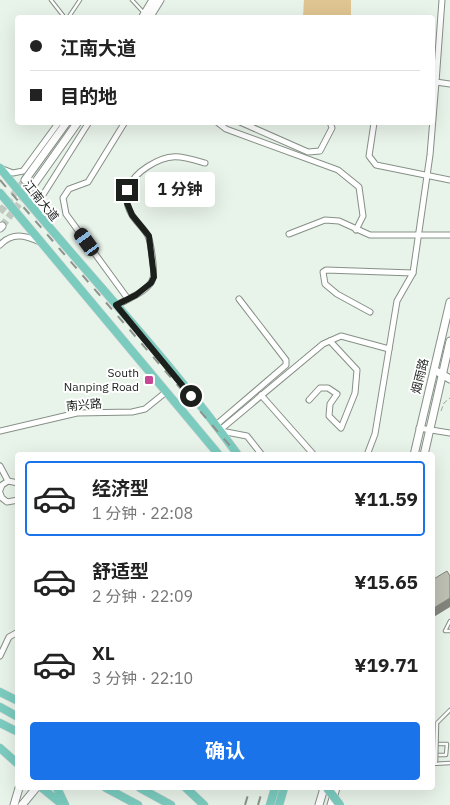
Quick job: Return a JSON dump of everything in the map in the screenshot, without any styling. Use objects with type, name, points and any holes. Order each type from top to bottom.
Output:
[{"type":"highway","name":"江南大道","points":[[0,168],[219,429],[236,452]]},
{"type":"highway","name":"江南大道","points":[[0,193],[216,452]]},
{"type":"highway","points":[[0,692],[15,700]]},
{"type":"highway","points":[[0,707],[15,715]]},
{"type":"highway","points":[[0,723],[15,732]]},
{"type":"highway","points":[[0,748],[15,761]]},
{"type":"highway","points":[[45,790],[64,805]]},
{"type":"highway","points":[[58,790],[64,805]]},
{"type":"highway","points":[[110,790],[138,805]]},
{"type":"highway","points":[[144,790],[171,805]]},
{"type":"highway","points":[[188,790],[204,805]]},
{"type":"highway","points":[[270,805],[274,790]]},
{"type":"highway","points":[[279,805],[283,790]]},
{"type":"highway","points":[[327,790],[340,805]]},
{"type":"main road","points":[[147,15],[153,0]]},
{"type":"main road","points":[[148,15],[160,0]]},
{"type":"main road","points":[[26,180],[65,125]]},
{"type":"main road","points":[[32,188],[76,125]]},
{"type":"main road","name":"烟雨路","points":[[415,452],[450,302]]},
{"type":"main road","name":"烟雨路","points":[[425,452],[442,374],[448,363],[450,341]]},
{"type":"main road","points":[[436,357],[448,363]]},
{"type":"main road","points":[[433,370],[450,379]]},
{"type":"main road","points":[[14,805],[18,790]]},
{"type":"main road","points":[[22,805],[34,790]]},
{"type":"main road","points":[[319,805],[324,790]]},
{"type":"main road","points":[[331,805],[335,790]]},
{"type":"street","points":[[435,92],[442,0]]},
{"type":"street","points":[[436,82],[450,84]]},
{"type":"street","points":[[0,168],[13,173],[23,171],[57,125]]},
{"type":"street","points":[[42,220],[41,198],[87,125]]},
{"type":"street","points":[[123,125],[88,182],[69,189],[63,198],[66,214],[128,299]]},
{"type":"street","points":[[222,125],[338,170],[359,187],[363,216],[356,230]]},
{"type":"street","points":[[247,125],[308,152],[320,151],[332,128],[331,125]]},
{"type":"street","points":[[374,125],[369,156],[376,165],[450,180]]},
{"type":"street","points":[[368,452],[375,434],[396,301],[413,273],[427,176],[432,125]]},
{"type":"street","points":[[116,305],[151,283],[154,277],[149,236],[132,215],[127,203],[127,190],[132,178],[166,157],[179,155],[205,163]]},
{"type":"street","points":[[289,234],[325,220],[338,222],[370,235],[450,235]]},
{"type":"street","points":[[0,245],[6,239],[16,235],[25,236],[43,243]]},
{"type":"street","points":[[370,312],[337,294],[325,284],[323,272],[326,270],[413,273]]},
{"type":"street","points":[[219,429],[286,365],[286,360],[238,299]]},
{"type":"street","points":[[219,429],[323,344],[341,336],[389,349]]},
{"type":"street","points":[[309,400],[320,388],[328,388],[337,394],[330,404],[329,416],[340,428],[355,393],[357,370],[330,341]]},
{"type":"street","name":"南兴路","points":[[0,431],[77,413],[132,412],[146,409],[166,392]]},
{"type":"street","points":[[261,395],[311,452]]},
{"type":"street","points":[[419,428],[450,433]]},
{"type":"street","points":[[219,429],[247,436],[260,452]]},
{"type":"street","points":[[0,466],[8,481]]},
{"type":"street","points":[[15,482],[8,481],[2,485],[0,492],[2,503],[15,501]]},
{"type":"street","points":[[0,656],[9,637],[15,634]]},
{"type":"lane","points":[[51,0],[64,15]]},
{"type":"lane","points":[[68,15],[80,0]]},
{"type":"lane","points":[[132,0],[144,15]]},
{"type":"lane","points":[[450,621],[445,631],[450,631]]},
{"type":"lane","points":[[435,750],[437,723],[450,710]]},
{"type":"lane","points":[[435,744],[446,744],[446,755],[435,755]]},
{"type":"lane","points":[[435,764],[450,763]]},
{"type":"path","points":[[441,412],[444,403],[450,398]]},
{"type":"shaded area","points":[[304,0],[351,0],[351,15],[303,15]]},
{"type":"building","points":[[447,571],[450,576],[450,598],[435,607],[435,578]]},
{"type":"tunnel","points":[[0,212],[25,180]]},
{"type":"tunnel","points":[[2,226],[32,187]]},
{"type":"railway","points":[[0,180],[235,452]]},
{"type":"railway","points":[[245,805],[249,790]]},
{"type":"railway","points":[[258,805],[262,790]]},
{"type":"place","name":"South Nanping Road","points":[[149,380]]},
{"type":"route","points":[[127,190],[127,203],[132,215],[149,236],[154,277],[151,283],[136,295],[116,305],[191,396]]}]
